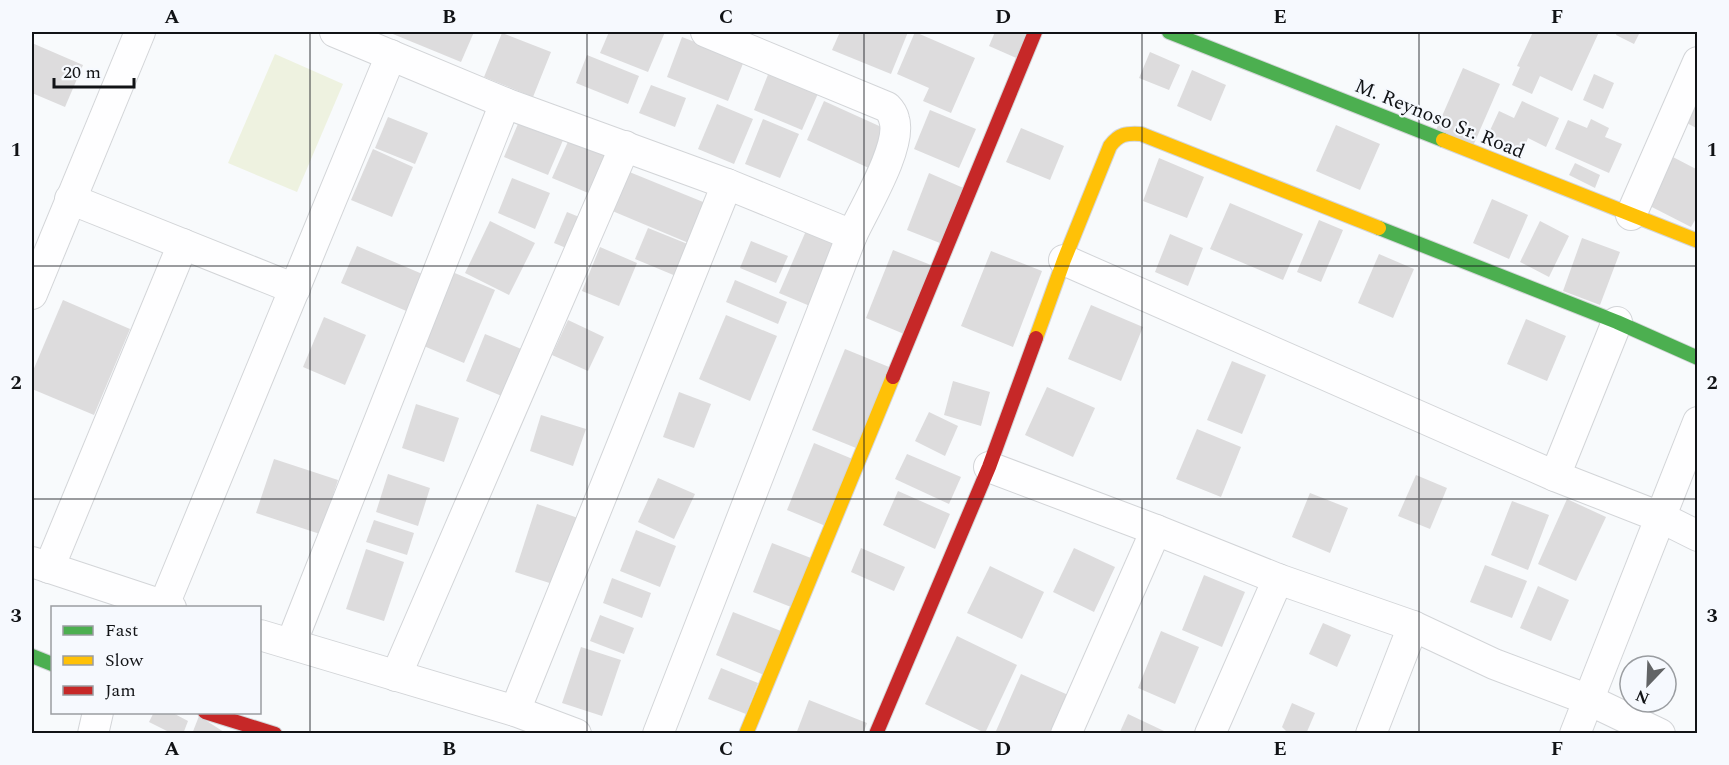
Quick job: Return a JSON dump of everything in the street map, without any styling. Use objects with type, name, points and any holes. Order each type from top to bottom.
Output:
[{"type":"street","points":[[32,294],[140,32]]},
{"type":"street","points":[[335,32],[505,103],[727,184],[852,235]]},
{"type":"street","points":[[658,734],[852,235],[889,159],[895,134],[895,119],[887,107],[706,32]]},
{"type":"street","points":[[746,734],[1035,32]]},
{"type":"street","name":"M. Reynoso Sr. Road","points":[[1169,32],[1698,241]]},
{"type":"street","points":[[183,244],[40,565],[167,606],[390,55]]},
{"type":"street","points":[[1631,215],[1698,62]]},
{"type":"street","points":[[291,644],[505,103]]},
{"type":"street","points":[[876,734],[989,467],[1064,260],[1110,146],[1116,138],[1126,133],[1140,134],[1617,322],[1698,357]]},
{"type":"street","points":[[396,676],[625,146]]},
{"type":"street","points":[[515,711],[727,184]]},
{"type":"street","points":[[70,199],[295,289]]},
{"type":"street","points":[[1064,260],[1555,476],[1660,518],[1698,536]]},
{"type":"street","points":[[1555,476],[1617,322]]},
{"type":"street","points":[[1575,734],[1698,422]]},
{"type":"street","points":[[989,467],[1278,579],[1413,626],[1494,664],[1589,700],[1660,734]]},
{"type":"street","points":[[1066,734],[1156,530]]},
{"type":"street","points":[[1210,734],[1278,579]]},
{"type":"street","points":[[1371,734],[1413,626]]},
{"type":"street","points":[[261,635],[515,711],[576,734]]},
{"type":"street","points":[[32,657],[51,664]]},
{"type":"street","points":[[93,734],[98,714]]},
{"type":"street","points":[[211,714],[275,734]]},
{"type":"green space","points":[[275,54],[343,84],[297,192],[228,163]]},
{"type":"building","points":[[388,32],[474,32],[461,62]]},
{"type":"building","points":[[609,32],[665,32],[648,72],[600,53]]},
{"type":"building","points":[[840,32],[908,32],[891,74],[832,50]]},
{"type":"building","points":[[915,32],[975,58],[951,113],[923,101],[929,88],[897,74]]},
{"type":"building","points":[[995,32],[1033,32],[1021,60],[989,46]]},
{"type":"building","points":[[1533,32],[1599,32],[1572,91],[1540,76],[1532,94],[1512,85],[1520,67],[1517,66]]},
{"type":"building","points":[[1617,32],[1640,32],[1634,44],[1616,35]]},
{"type":"building","points":[[502,33],[551,52],[533,97],[484,77]]},
{"type":"building","points":[[682,37],[744,61],[728,101],[667,77]]},
{"type":"building","points":[[32,43],[83,65],[65,107],[32,93]]},
{"type":"building","points":[[1150,52],[1180,65],[1169,90],[1139,78]]},
{"type":"building","points":[[587,55],[639,76],[628,104],[576,83]]},
{"type":"building","points":[[771,67],[820,89],[802,130],[754,110]]},
{"type":"building","points":[[1463,68],[1500,84],[1473,146],[1436,130]]},
{"type":"building","points":[[1192,70],[1226,85],[1211,121],[1177,106]]},
{"type":"building","points":[[1594,74],[1614,83],[1603,109],[1583,100]]},
{"type":"building","points":[[651,85],[686,98],[675,127],[639,113]]},
{"type":"building","points":[[1698,100],[1698,129],[1685,122]]},
{"type":"building","points":[[824,101],[888,130],[871,169],[807,140]]},
{"type":"building","points":[[1522,101],[1559,118],[1546,147],[1528,138],[1521,155],[1486,139],[1499,111],[1514,118]]},
{"type":"building","points":[[717,104],[753,119],[734,164],[698,149]]},
{"type":"building","points":[[930,110],[976,129],[959,168],[914,149]]},
{"type":"building","points":[[388,117],[428,133],[415,164],[375,148]]},
{"type":"building","points":[[520,119],[564,138],[548,175],[504,157]]},
{"type":"building","points":[[763,119],[799,134],[780,178],[745,164]]},
{"type":"building","points":[[1591,119],[1609,128],[1605,137],[1622,144],[1609,173],[1555,149],[1568,120],[1587,128]]},
{"type":"building","points":[[1336,125],[1380,144],[1360,190],[1316,171]]},
{"type":"building","points":[[1021,128],[1064,146],[1050,180],[1006,162]]},
{"type":"building","points":[[570,137],[615,156],[598,197],[552,178]]},
{"type":"building","points":[[373,149],[413,167],[392,217],[351,200]]},
{"type":"building","points":[[1669,155],[1698,170],[1698,215],[1691,227],[1644,203]]},
{"type":"building","points":[[1159,158],[1204,177],[1187,218],[1143,201]]},
{"type":"building","points":[[1575,163],[1600,175],[1595,188],[1569,175]]},
{"type":"building","points":[[627,171],[708,204],[691,244],[610,210]]},
{"type":"building","points":[[929,173],[968,190],[945,245],[907,230]]},
{"type":"building","points":[[512,178],[550,193],[535,229],[498,213]]},
{"type":"building","points":[[1492,199],[1528,215],[1509,259],[1473,243]]},
{"type":"building","points":[[1230,203],[1303,234],[1283,280],[1210,249]]},
{"type":"building","points":[[567,212],[589,221],[576,252],[554,243]]},
{"type":"building","points":[[1319,220],[1343,230],[1321,282],[1297,272]]},
{"type":"building","points":[[490,221],[535,243],[509,295],[465,273]]},
{"type":"building","points":[[1540,221],[1569,236],[1549,277],[1520,262]]},
{"type":"building","points":[[809,224],[846,240],[817,309],[779,293]]},
{"type":"building","points":[[648,228],[695,247],[683,279],[635,259]]},
{"type":"building","points":[[1170,234],[1203,248],[1188,286],[1155,272]]},
{"type":"building","points":[[1582,238],[1620,252],[1600,305],[1563,291]]},
{"type":"building","points":[[751,241],[788,256],[776,283],[740,268]]},
{"type":"building","points":[[357,246],[434,279],[418,316],[341,283]]},
{"type":"building","points":[[600,247],[637,263],[619,306],[582,291]]},
{"type":"building","points":[[893,250],[931,265],[904,334],[866,318]]},
{"type":"building","points":[[991,251],[1042,271],[1013,347],[961,326]]},
{"type":"building","points":[[1379,254],[1414,269],[1393,318],[1358,303]]},
{"type":"building","points":[[450,271],[495,290],[464,363],[419,344]]},
{"type":"building","points":[[735,280],[787,302],[778,324],[726,302]]},
{"type":"building","points":[[63,300],[130,329],[94,415],[32,389],[32,373]]},
{"type":"building","points":[[1091,305],[1143,327],[1121,381],[1068,359]]},
{"type":"building","points":[[726,315],[777,336],[750,401],[699,379]]},
{"type":"building","points":[[324,317],[366,335],[345,385],[303,367]]},
{"type":"building","points":[[1526,319],[1566,336],[1547,381],[1507,364]]},
{"type":"building","points":[[568,320],[604,337],[588,371],[552,355]]},
{"type":"building","points":[[485,334],[531,353],[511,400],[466,381]]},
{"type":"building","points":[[845,349],[889,367],[856,448],[812,430]]},
{"type":"building","points":[[1232,361],[1266,375],[1242,434],[1207,420]]},
{"type":"building","points":[[953,381],[990,392],[981,426],[944,415]]},
{"type":"building","points":[[1047,387],[1095,408],[1073,457],[1025,435]]},
{"type":"building","points":[[679,392],[711,404],[694,448],[663,437]]},
{"type":"building","points":[[416,404],[459,418],[444,462],[402,448]]},
{"type":"building","points":[[929,412],[958,426],[945,456],[915,441]]},
{"type":"building","points":[[541,415],[586,429],[573,466],[530,451]]},
{"type":"building","points":[[1197,429],[1241,447],[1221,497],[1176,479]]},
{"type":"building","points":[[814,443],[855,460],[828,527],[787,510]]},
{"type":"building","points":[[907,454],[961,477],[949,504],[895,479]]},
{"type":"building","points":[[274,459],[338,480],[320,534],[256,513]]},
{"type":"building","points":[[388,474],[430,488],[418,526],[376,512]]},
{"type":"building","points":[[1416,475],[1447,488],[1430,529],[1398,516]]},
{"type":"building","points":[[658,478],[695,494],[674,539],[638,522]]},
{"type":"building","points":[[898,491],[950,514],[935,549],[883,525]]},
{"type":"building","points":[[1310,493],[1348,508],[1330,553],[1292,537]]},
{"type":"building","points":[[1567,499],[1606,517],[1576,581],[1538,564]]},
{"type":"building","points":[[1512,501],[1549,515],[1528,570],[1491,555]]},
{"type":"building","points":[[537,504],[581,519],[559,586],[515,572]]},
{"type":"building","points":[[374,520],[414,533],[407,555],[366,542]]},
{"type":"building","points":[[636,530],[676,546],[660,587],[620,571]]},
{"type":"building","points":[[772,543],[811,558],[791,607],[753,592]]},
{"type":"building","points":[[861,548],[905,567],[894,591],[851,572]]},
{"type":"building","points":[[1074,548],[1115,567],[1094,612],[1053,592]]},
{"type":"building","points":[[366,549],[404,562],[384,621],[346,609]]},
{"type":"building","points":[[1485,565],[1527,581],[1512,618],[1470,602]]},
{"type":"building","points":[[990,566],[1044,592],[1022,639],[967,613]]},
{"type":"building","points":[[1204,575],[1245,592],[1222,647],[1182,630]]},
{"type":"building","points":[[612,578],[651,593],[642,618],[603,603]]},
{"type":"building","points":[[1538,586],[1569,600],[1551,641],[1520,628]]},
{"type":"building","points":[[733,612],[781,631],[764,675],[716,655]]},
{"type":"building","points":[[600,615],[634,628],[624,654],[590,641]]},
{"type":"building","points":[[1323,623],[1351,635],[1337,667],[1309,654]]},
{"type":"building","points":[[1161,631],[1199,647],[1175,704],[1138,688]]},
{"type":"building","points":[[957,636],[1017,665],[985,733],[925,704]]},
{"type":"building","points":[[581,647],[621,660],[602,716],[562,703]]},
{"type":"building","points":[[721,668],[758,683],[746,714],[708,699]]},
{"type":"building","points":[[1021,674],[1075,698],[1060,734],[1002,734],[996,731]]},
{"type":"building","points":[[809,700],[867,723],[863,734],[796,734]]},
{"type":"building","points":[[1292,703],[1315,713],[1306,734],[1289,734],[1282,727]]},
{"type":"building","points":[[153,714],[175,714],[188,721],[183,734],[173,734],[149,722]]},
{"type":"building","points":[[1128,714],[1164,731],[1162,734],[1119,734]]},
{"type":"building","points":[[199,716],[227,734],[192,734]]},
{"type":"traffic: fast","points":[[1169,32],[1443,140]]},
{"type":"traffic: fast","points":[[1379,228],[1617,322],[1698,358]]},
{"type":"traffic: fast","points":[[32,656],[51,664]]},
{"type":"traffic: slow","points":[[1036,338],[1064,260],[1110,146],[1123,135],[1141,134],[1379,228]]},
{"type":"traffic: slow","points":[[1443,140],[1698,241]]},
{"type":"traffic: slow","points":[[746,734],[893,377]]},
{"type":"traffic: jam","points":[[893,377],[1035,32]]},
{"type":"traffic: jam","points":[[876,734],[989,467],[1036,338]]},
{"type":"traffic: jam","points":[[211,714],[275,734]]}]
